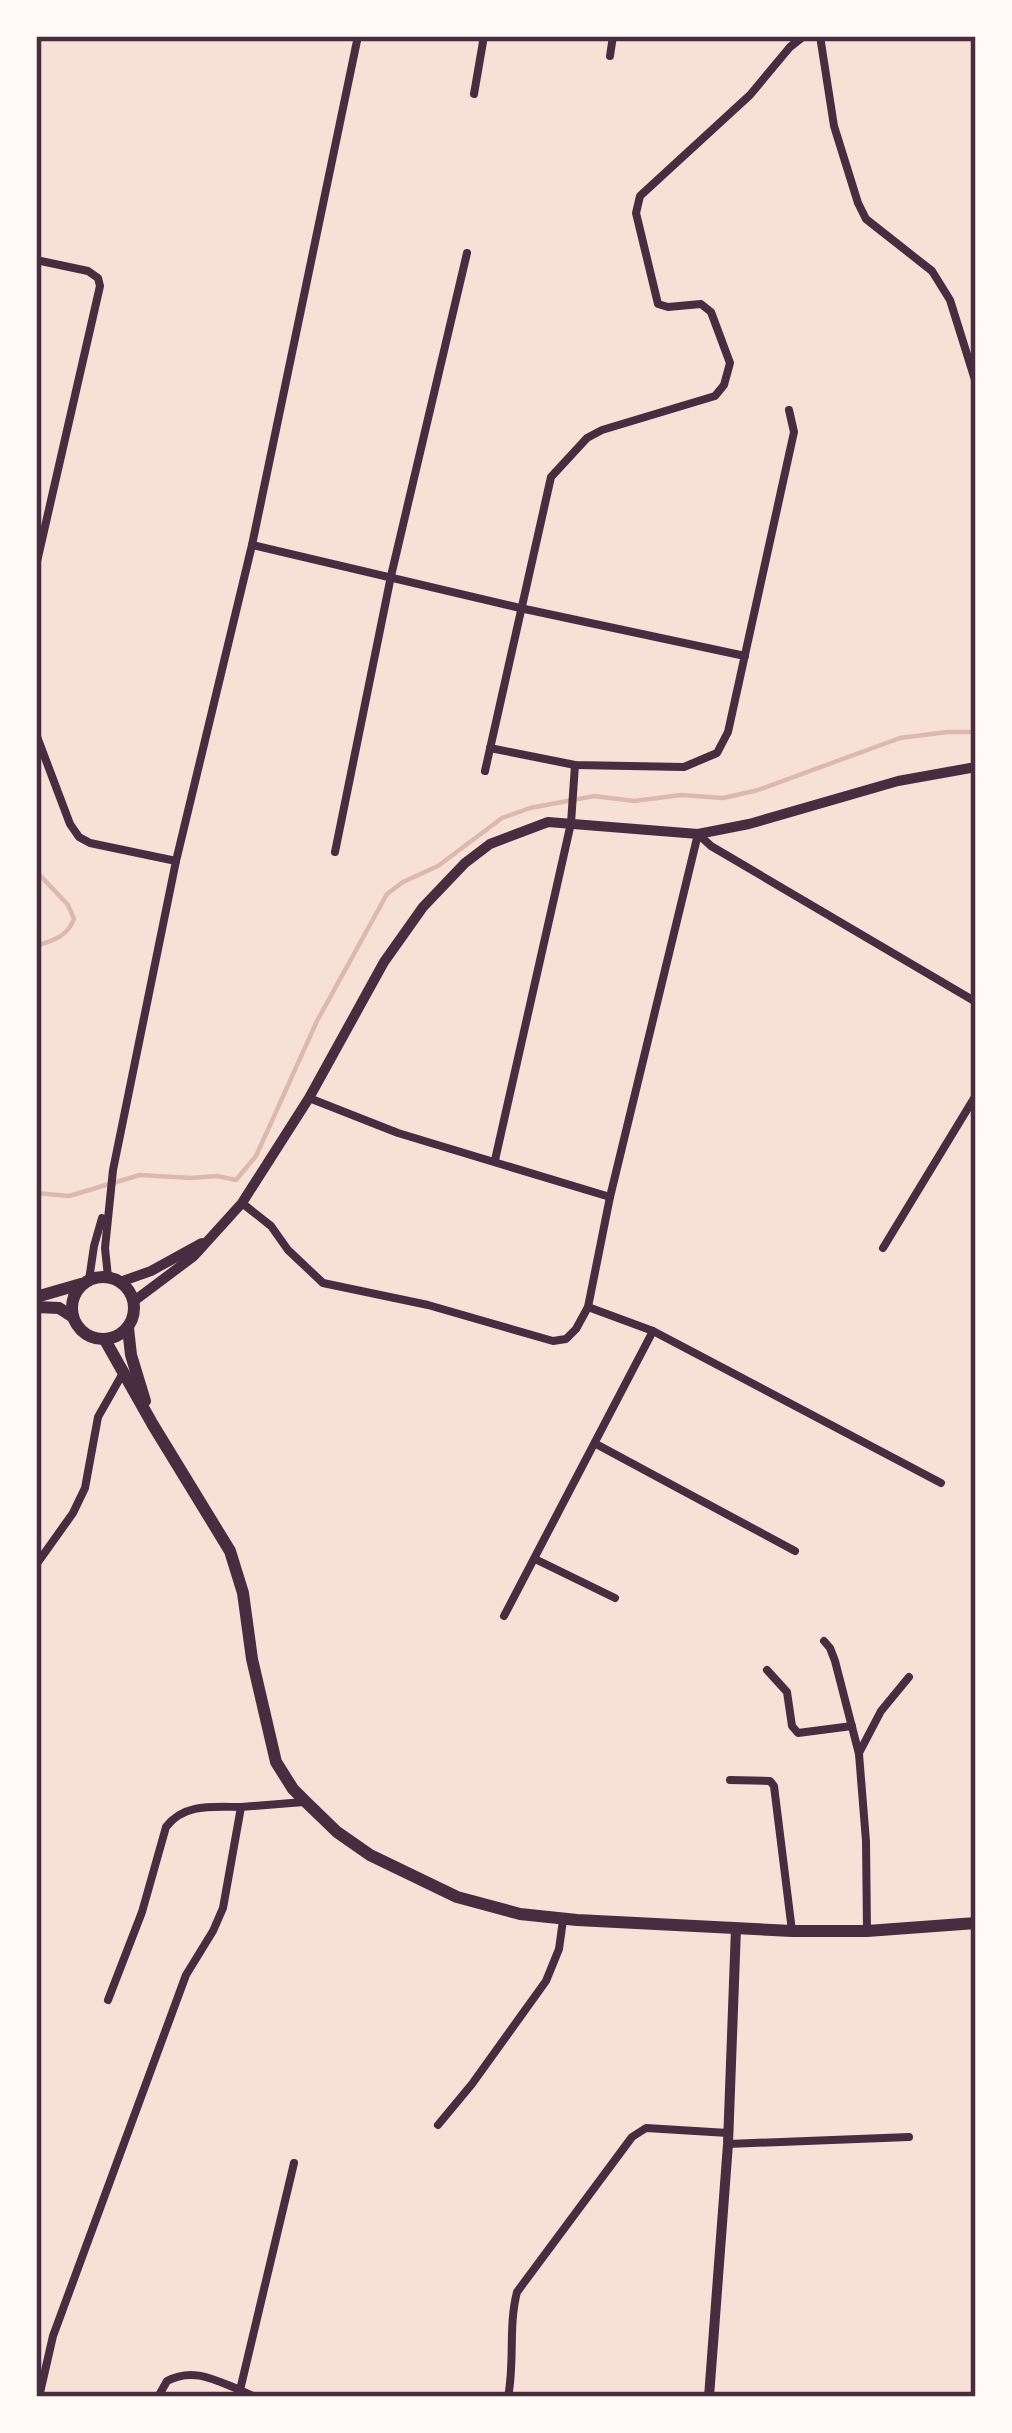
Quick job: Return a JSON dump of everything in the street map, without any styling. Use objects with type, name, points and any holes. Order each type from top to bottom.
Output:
[{"type":"main road","points":[[134,1301],[194,1256],[242,1203],[309,1098],[384,962],[423,907],[490,844],[571,817],[698,834],[898,781],[976,767]]},
{"type":"main road","points":[[36,1297],[86,1282],[136,1278],[211,1238]]},
{"type":"main road","points":[[114,1280],[134,1301],[128,1328],[131,1355],[153,1425]]},
{"type":"main road","points":[[73,1317],[73,1299],[86,1282]]},
{"type":"main road","points":[[36,1307],[59,1308],[85,1334],[105,1340],[128,1328]]},
{"type":"main road","points":[[105,1340],[230,1551],[243,1593],[252,1660],[276,1762],[306,1802],[370,1855],[457,1898],[520,1914],[792,1931],[976,1923]]},
{"type":"main road","points":[[709,2397],[728,2138],[736,1928]]},
{"type":"street","points":[[86,1282],[111,1185],[176,861],[252,545],[358,36]]},
{"type":"street","points":[[474,94],[484,36]]},
{"type":"street","points":[[610,56],[613,36]]},
{"type":"street","points":[[485,771],[551,477],[587,438],[602,430],[715,396],[724,386],[730,363],[711,312],[701,304],[658,304],[636,213],[640,196],[750,95],[804,36]]},
{"type":"street","points":[[820,36],[834,126],[858,203],[866,219],[932,271],[950,300],[976,382]]},
{"type":"street","points":[[335,852],[391,576],[467,254]]},
{"type":"street","points":[[36,260],[88,272],[98,278],[100,286],[36,566]]},
{"type":"street","points":[[490,748],[574,765],[684,766],[717,753],[728,732],[794,432],[789,410]]},
{"type":"street","points":[[252,545],[745,656]]},
{"type":"street","points":[[36,734],[79,837],[176,861]]},
{"type":"street","points":[[494,1160],[571,817],[574,765]]},
{"type":"street","points":[[242,1203],[271,1226],[322,1283],[428,1305],[553,1341],[566,1339],[588,1307],[698,834],[976,1002]]},
{"type":"street","points":[[883,1248],[976,1095]]},
{"type":"street","points":[[309,1098],[398,1133],[610,1197]]},
{"type":"street","points":[[108,1199],[105,1248],[114,1280]]},
{"type":"street","points":[[588,1307],[653,1331],[941,1483]]},
{"type":"street","points":[[504,1616],[653,1331]]},
{"type":"street","points":[[36,1565],[85,1488],[98,1418],[123,1373]]},
{"type":"street","points":[[596,1444],[795,1551]]},
{"type":"street","points":[[535,1558],[615,1598]]},
{"type":"street","points":[[824,1641],[835,1661],[859,1754],[867,1931]]},
{"type":"street","points":[[767,1670],[787,1692],[792,1726],[799,1732],[852,1726]]},
{"type":"street","points":[[859,1754],[881,1711],[909,1677]]},
{"type":"street","points":[[730,1780],[770,1780],[774,1786],[792,1931]]},
{"type":"street","points":[[108,2000],[172,1818],[186,1810],[306,1802]]},
{"type":"street","points":[[39,2397],[53,2336],[186,1975],[223,1908],[241,1807]]},
{"type":"street","points":[[438,2125],[547,1981],[559,1949],[563,1918]]},
{"type":"street","points":[[508,2397],[511,2316],[518,2292],[632,2137],[646,2128],[728,2138],[909,2137]]},
{"type":"street","points":[[240,2390],[294,2163]]},
{"type":"street","points":[[158,2397],[167,2380],[188,2373],[255,2397]]},
{"type":"waterway","points":[[36,1193],[69,1196],[140,1175],[236,1180],[256,1156],[317,1021],[387,894],[438,866],[502,818],[594,796],[634,801],[681,795],[723,798],[758,790],[900,738],[976,732]]},
{"type":"waterway","points":[[36,871],[68,905],[74,919],[64,934],[36,946]]}]
